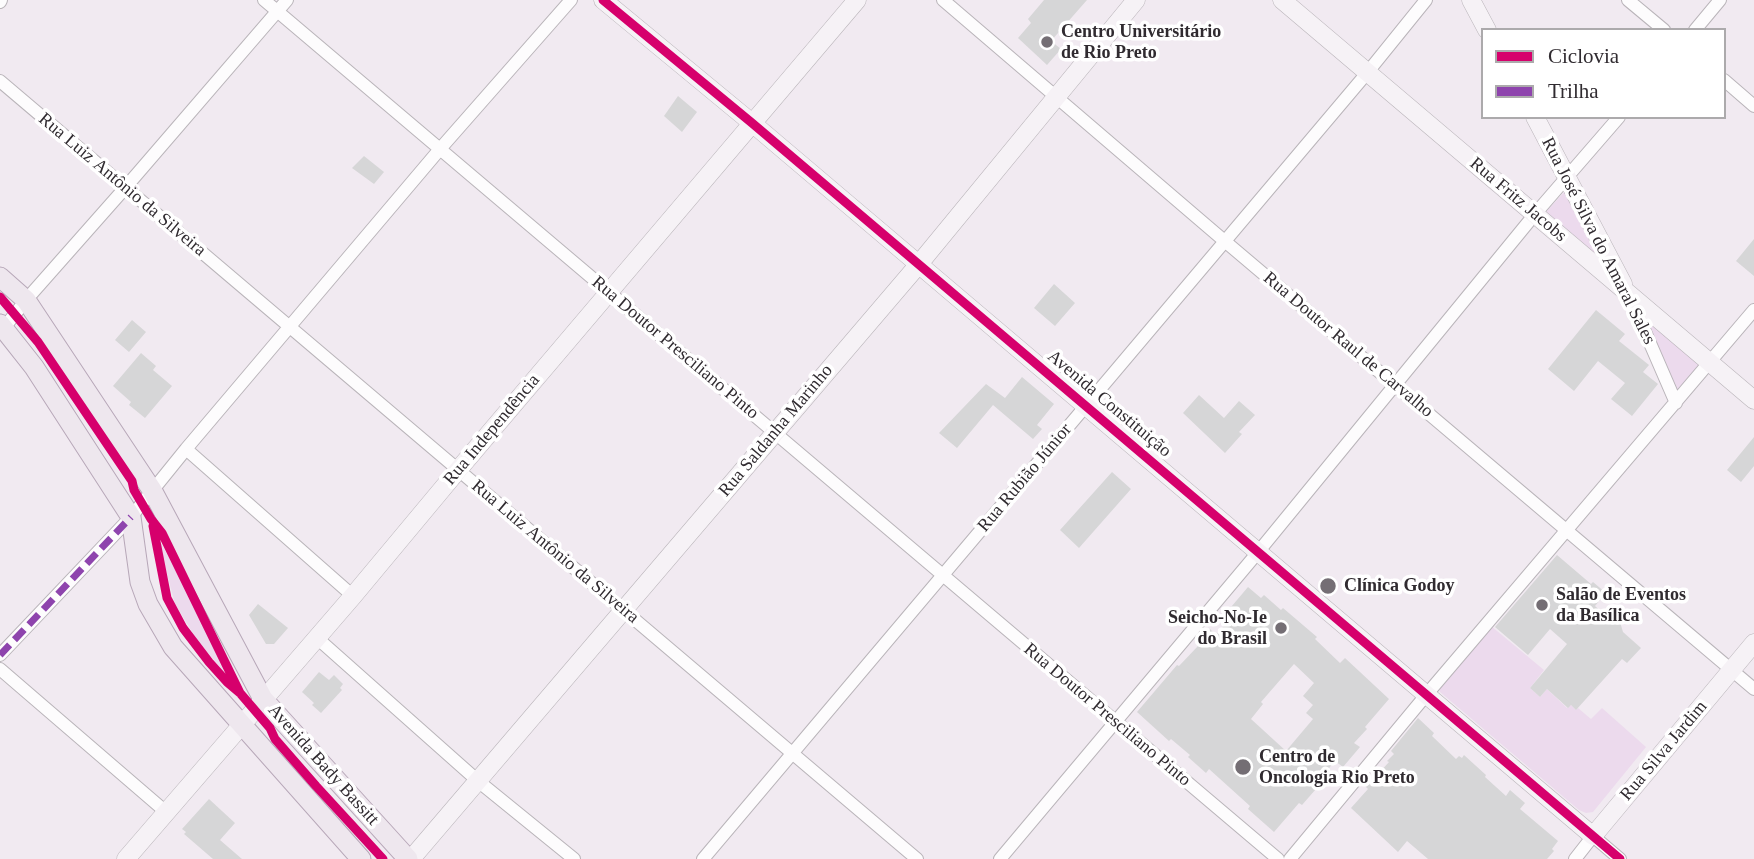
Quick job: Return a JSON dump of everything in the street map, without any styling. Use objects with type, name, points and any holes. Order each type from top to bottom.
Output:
[{"type":"main road","name":"Avenida Bady Bassitt","points":[[0,277],[26,300],[152,490],[263,699],[410,859]]},
{"type":"main road","name":"Avenida Bady Bassitt","points":[[1,328],[34,367],[131,517],[141,582],[148,604],[173,647],[361,859]]},
{"type":"street","name":"Rua Doutor Presciliano Pinto","points":[[264,0],[1278,859]]},
{"type":"street","points":[[1,328],[287,0]]},
{"type":"street","points":[[0,655],[131,517],[440,149],[570,0]]},
{"type":"street","name":"Avenida Constituição","points":[[603,0],[1259,551],[1593,836]]},
{"type":"street","name":"Rua Independência","points":[[126,859],[353,596],[857,0]]},
{"type":"street","name":"Rua Doutor Raul de Carvalho","points":[[943,0],[1754,690]]},
{"type":"street","name":"Rua Saldanha Marinho","points":[[410,859],[919,264],[1136,0]]},
{"type":"street","name":"Rua Fritz Jacobs","points":[[1282,0],[1754,400]]},
{"type":"street","name":"Rua Rubião Júnior","points":[[703,859],[1426,0]]},
{"type":"street","points":[[1471,0],[1486,28]]},
{"type":"street","points":[[1628,0],[1662,28]]},
{"type":"street","points":[[1697,28],[1720,0]]},
{"type":"street","name":"Rua Luiz Antônio da Silveira","points":[[0,81],[917,859]]},
{"type":"street","points":[[1726,82],[1754,106]]},
{"type":"street","name":"Rua José Silva do Amaral Sales","points":[[1536,119],[1628,293],[1675,403]]},
{"type":"street","points":[[1000,859],[1259,551],[1535,214],[1617,119]]},
{"type":"street","points":[[1290,859],[1754,310]]},
{"type":"street","points":[[186,449],[353,596]]},
{"type":"street","points":[[317,638],[478,781],[574,859]]},
{"type":"street","name":"Rua Silva Jardim","points":[[1574,859],[1754,643]]},
{"type":"street","points":[[0,669],[166,812]]},
{"type":"street","points":[[1593,836],[1620,859]]},
{"type":"shaded area","points":[[1568,188],[1616,281],[1543,215]]},
{"type":"shaded area","points":[[1637,307],[1706,364],[1677,398]]},
{"type":"shaded area","points":[[157,536],[230,679],[197,640],[175,604]]},
{"type":"shaded area","points":[[1491,626],[1544,670],[1530,688],[1540,697],[1547,689],[1567,708],[1571,705],[1576,710],[1578,708],[1591,719],[1602,708],[1646,747],[1593,812],[1579,810],[1440,692],[1439,688]]},
{"type":"building","points":[[1044,0],[1087,0],[1051,41],[1061,49],[1047,65],[1018,38],[1031,23],[1028,19]]},
{"type":"building","points":[[678,96],[697,112],[682,132],[664,116]]},
{"type":"building","points":[[364,156],[384,172],[374,184],[352,168]]},
{"type":"building","points":[[1754,239],[1754,276],[1736,261]]},
{"type":"building","points":[[1054,284],[1075,303],[1055,326],[1034,308]]},
{"type":"building","points":[[1596,310],[1625,334],[1619,341],[1649,365],[1643,372],[1658,384],[1632,416],[1611,399],[1625,383],[1598,361],[1574,391],[1548,369]]},
{"type":"building","points":[[132,320],[146,332],[129,352],[115,340]]},
{"type":"building","points":[[141,353],[156,366],[153,370],[172,386],[145,418],[129,405],[131,402],[113,386]]},
{"type":"building","points":[[1022,377],[1054,404],[1037,425],[1042,429],[1033,439],[993,405],[957,448],[939,433],[986,384],[1005,398]]},
{"type":"building","points":[[1199,395],[1224,418],[1239,401],[1255,415],[1225,453],[1183,413]]},
{"type":"building","points":[[1754,437],[1754,466],[1741,482],[1727,470]]},
{"type":"building","points":[[1112,472],[1131,489],[1079,548],[1060,530]]},
{"type":"building","points":[[1557,555],[1606,593],[1595,606],[1610,620],[1620,622],[1623,632],[1641,648],[1627,663],[1622,659],[1576,710],[1571,705],[1568,708],[1547,689],[1540,697],[1530,688],[1567,644],[1550,629],[1528,655],[1495,627]]},
{"type":"building","points":[[1248,587],[1261,598],[1264,595],[1317,637],[1315,639],[1340,663],[1345,658],[1389,699],[1354,743],[1360,747],[1343,767],[1335,761],[1313,787],[1316,789],[1302,805],[1299,803],[1274,832],[1209,769],[1206,773],[1188,757],[1190,755],[1171,739],[1169,741],[1137,712],[1177,665],[1198,646],[1196,644],[1210,629],[1216,635],[1231,618],[1226,613]],"holes":[[[1294,664],[1314,683],[1303,696],[1313,705],[1306,713],[1313,719],[1286,751],[1251,719],[1263,704],[1261,702]]]},
{"type":"building","points":[[258,604],[288,628],[274,644],[266,644],[249,615]]},
{"type":"building","points":[[319,672],[329,680],[334,675],[343,684],[340,688],[342,690],[321,713],[302,692]]},
{"type":"building","points":[[1418,718],[1456,759],[1464,755],[1506,796],[1510,790],[1525,803],[1520,809],[1558,841],[1547,859],[1428,859],[1407,841],[1398,852],[1351,808],[1389,762],[1387,761],[1394,754],[1391,751]]},
{"type":"building","points":[[209,799],[235,823],[220,840],[242,859],[213,859],[184,834],[186,832],[182,829]]},
{"type":"marked path","points":[[0,655],[131,517]]},
{"type":"cycle path","points":[[603,0],[752,123],[1620,859]]},
{"type":"cycle path","points":[[0,297],[38,342],[132,481],[134,490],[162,533],[240,693]]},
{"type":"cycle path","points":[[153,526],[167,598],[183,628],[209,662],[270,728],[275,739],[383,859]]},
{"type":"place","name":"Centro Universitário de Rio Preto","points":[[1047,42]]},
{"type":"place","name":"Clínica Godoy","points":[[1328,586]]},
{"type":"place","name":"Salão de Eventos da Basílica","points":[[1542,605]]},
{"type":"place","name":"Seicho-No-Ie do Brasil","points":[[1281,628]]},
{"type":"place","name":"Centro de Oncologia Rio Preto","points":[[1243,767]]}]
